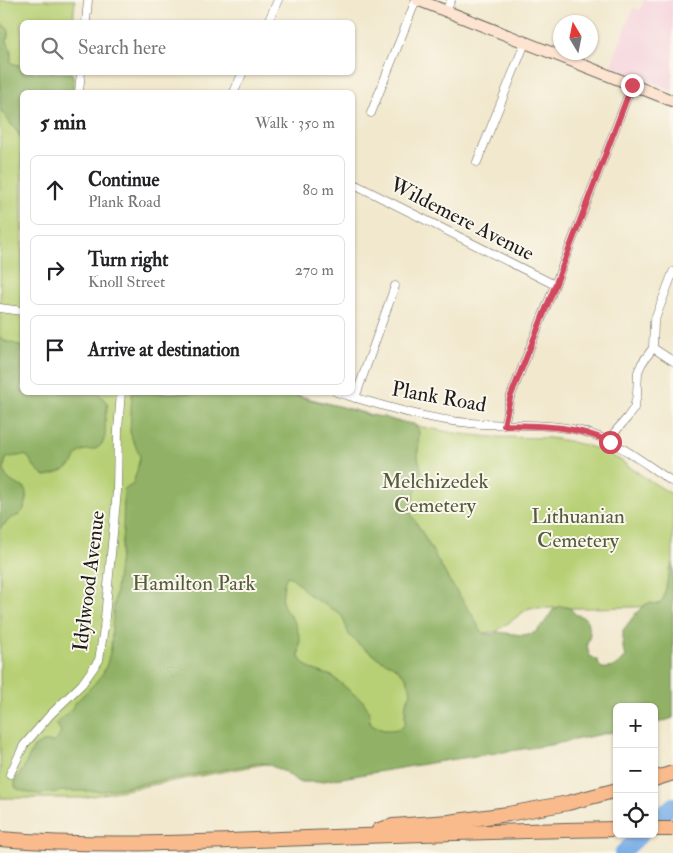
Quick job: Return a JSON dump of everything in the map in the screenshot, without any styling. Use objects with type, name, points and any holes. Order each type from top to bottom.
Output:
[{"type":"highway","points":[[658,778],[673,773]]},
{"type":"highway","points":[[366,836],[393,826],[449,822],[508,814],[568,803],[613,791]]},
{"type":"highway","points":[[1,839],[73,844],[138,844],[613,829]]},
{"type":"highway","points":[[658,829],[673,829]]},
{"type":"main road","points":[[417,0],[673,101]]},
{"type":"street","points":[[86,20],[88,0]]},
{"type":"street","points":[[269,20],[278,0]]},
{"type":"street","points":[[371,113],[417,0]]},
{"type":"street","points":[[446,11],[450,0]]},
{"type":"street","points":[[477,162],[525,43]]},
{"type":"street","points":[[79,90],[81,75]]},
{"type":"street","points":[[235,90],[242,75]]},
{"type":"street","points":[[504,425],[510,398],[632,85]]},
{"type":"street","name":"Wildemere Avenue","points":[[355,185],[555,286]]},
{"type":"street","points":[[607,440],[634,408],[637,395],[638,372],[653,348],[654,322],[673,272]]},
{"type":"street","points":[[355,398],[395,286]]},
{"type":"street","points":[[0,308],[20,311]]},
{"type":"street","points":[[653,348],[673,361]]},
{"type":"street","name":"Idylwood Avenue","points":[[10,774],[24,746],[50,715],[82,684],[99,660],[118,491],[118,430],[121,395]]},
{"type":"street","name":"Plank Road","points":[[346,395],[442,420],[562,427],[590,434],[607,440],[633,455],[673,482]]},
{"type":"shaded area","points":[[644,0],[673,0],[673,91],[611,66],[633,8],[640,10]]},
{"type":"green space","name":"Hamilton Park","points":[[0,0],[75,0],[73,20],[20,20],[20,75],[22,75],[22,90],[20,90],[20,395],[297,395],[406,424],[454,433],[491,437],[550,438],[588,446],[620,460],[673,495],[673,589],[667,606],[529,608],[497,631],[472,635],[510,719],[81,798],[0,798]]},
{"type":"green space","points":[[0,22],[9,30],[7,41],[11,51],[11,63],[20,65],[20,75],[73,75],[74,79],[73,90],[20,90],[20,136],[0,109]]},
{"type":"green space","points":[[0,337],[4,341],[20,346],[20,395],[100,395],[108,404],[103,442],[97,448],[79,453],[75,461],[64,470],[45,476],[26,456],[21,455],[6,459],[4,465],[5,475],[11,481],[25,488],[27,500],[23,511],[10,519],[0,529]]},
{"type":"green space","name":"Hamilton Park","points":[[132,395],[294,395],[368,415],[414,424],[419,432],[418,457],[422,472],[411,505],[411,514],[449,580],[484,634],[498,632],[522,635],[534,633],[553,610],[560,606],[570,608],[575,614],[585,618],[587,621],[590,634],[587,644],[589,655],[598,661],[602,668],[616,666],[626,656],[623,648],[623,630],[636,613],[647,603],[661,603],[673,563],[673,718],[658,723],[658,703],[613,703],[613,732],[550,745],[318,782],[298,782],[287,773],[260,763],[103,791],[64,791],[40,794],[19,790],[15,787],[15,780],[34,747],[42,742],[56,741],[61,732],[56,723],[70,711],[75,703],[95,683],[107,664],[111,648],[123,531],[124,493],[125,488],[133,483],[140,456],[130,432]],"holes":[[[287,576],[293,578],[312,597],[338,612],[343,618],[349,635],[357,643],[381,660],[394,666],[406,677],[411,693],[406,702],[404,726],[399,729],[390,730],[373,726],[370,722],[369,711],[363,701],[332,676],[311,669],[299,657],[300,638],[295,623],[282,601],[284,583]]]},
{"type":"waterway","points":[[658,818],[673,805]]},
{"type":"waterway","points":[[622,853],[638,838]]},
{"type":"route","points":[[610,442],[590,434],[562,427],[504,425],[510,398],[632,85]]},
{"type":"park label","name":"Melchizedek Cemetery","points":[[435,493]]},
{"type":"park label","name":"Lithuanian Cemetery","points":[[578,528]]}]
